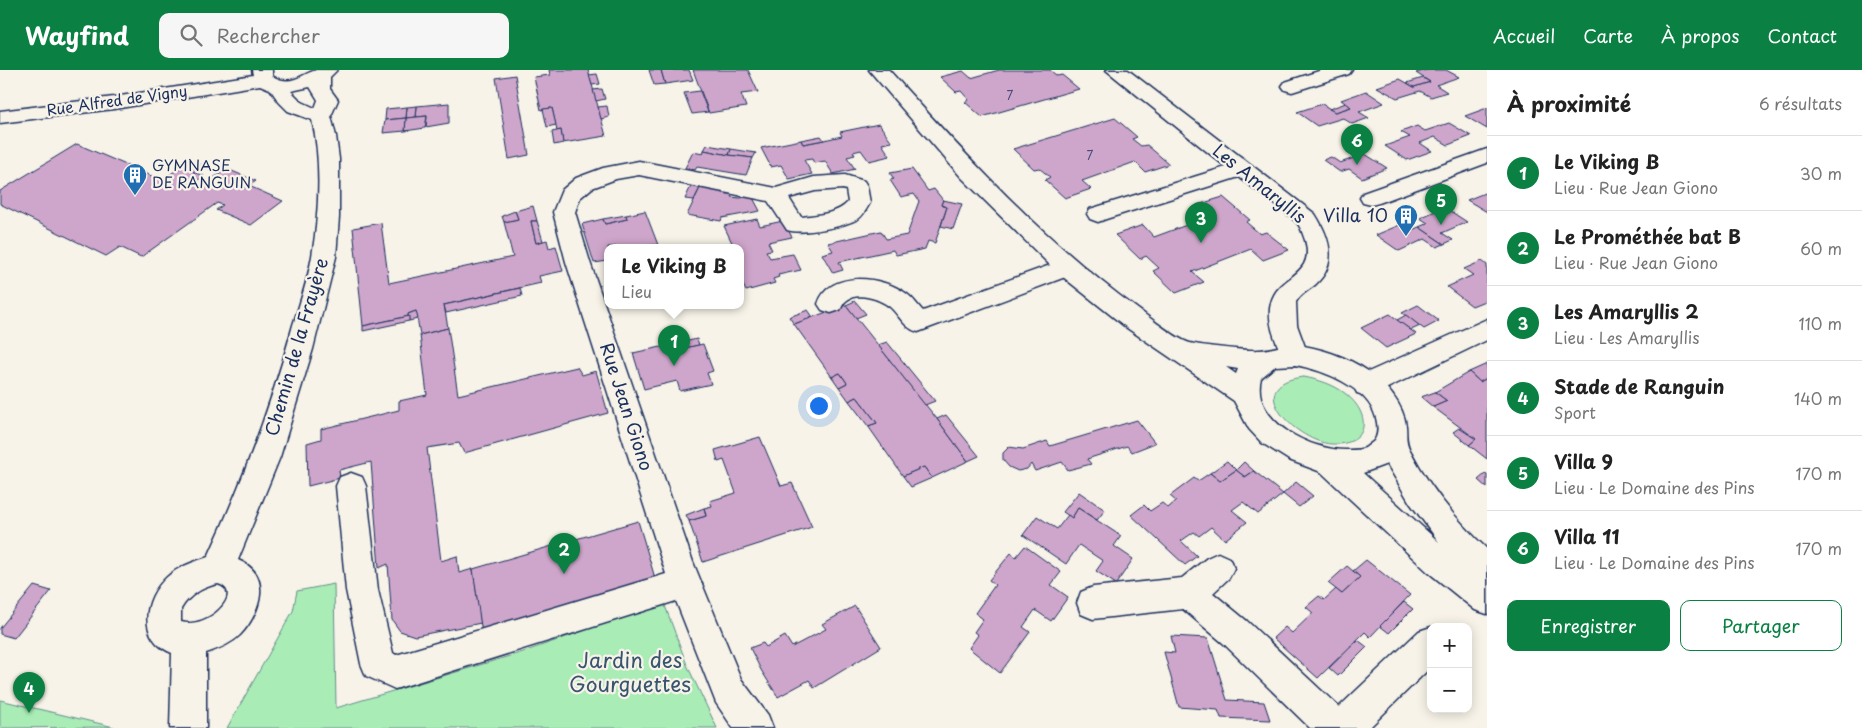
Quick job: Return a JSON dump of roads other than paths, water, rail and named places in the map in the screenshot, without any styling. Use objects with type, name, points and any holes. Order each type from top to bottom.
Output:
[{"type":"street","points":[[162,96],[178,80],[193,70]]},
{"type":"street","points":[[879,70],[969,172],[1067,267],[1136,321],[1245,394]]},
{"type":"street","name":"Les Amaryllis","points":[[1116,70],[1307,219],[1317,237],[1318,263],[1312,273],[1286,296],[1282,311],[1285,327],[1295,355]]},
{"type":"street","points":[[1292,86],[1342,70]]},
{"type":"street","name":"Rue Alfred de Vigny","points":[[0,116],[162,96],[268,78],[300,84],[323,73]]},
{"type":"street","name":"Chemin de la Frayère","points":[[218,569],[266,457],[300,349],[324,257],[328,217],[328,160],[326,136],[321,116],[328,100],[320,90],[323,73]]},
{"type":"street","points":[[268,78],[297,110],[321,116]]},
{"type":"street","points":[[1371,198],[1487,156]]},
{"type":"street","name":"Rue Jean Giono","points":[[755,728],[728,691],[685,583],[578,262],[564,212],[570,194],[584,183],[611,173],[639,168],[776,195]]},
{"type":"street","points":[[1098,214],[1242,169]]},
{"type":"street","points":[[831,304],[833,297],[846,289],[873,288],[898,300],[918,323],[1067,267]]},
{"type":"street","points":[[1367,385],[1487,329]]},
{"type":"street","points":[[1184,352],[1262,361]]},
{"type":"street","points":[[1391,441],[1383,452],[1370,461],[1351,464],[1330,462],[1306,455],[1283,443],[1264,428],[1251,411],[1245,394],[1245,380],[1252,369],[1262,361],[1276,356],[1295,355],[1333,364],[1351,373],[1367,385],[1380,399],[1389,413],[1392,428],[1391,441],[1401,465],[1413,485],[1465,550],[1487,570]]},
{"type":"street","points":[[1330,462],[1439,562],[1487,599]]},
{"type":"street","points":[[351,486],[362,590],[378,664],[395,672],[685,583]]},
{"type":"street","points":[[1093,603],[1189,593],[1218,568]]},
{"type":"street","points":[[208,570],[229,570],[238,575],[244,583],[245,593],[243,604],[237,615],[227,626],[215,634],[202,640],[189,641],[177,639],[169,633],[164,624],[164,613],[169,600],[188,580],[208,570]]},
{"type":"street","points":[[1189,593],[1235,632],[1336,728]]},
{"type":"street","points":[[188,728],[189,641]]},
{"type":"street","points":[[1343,728],[1427,647]]},
{"type":"place","name":"Villa 11","points":[[1357,165]]},
{"type":"place","name":"GYMNASE DE RANGUIN","points":[[135,196]]},
{"type":"place","name":"Villa 9","points":[[1441,225]]},
{"type":"place","name":"Villa 10","points":[[1406,237]]},
{"type":"place","name":"Les Amaryllis 2","points":[[1201,243]]},
{"type":"place","name":"Le Viking B","points":[[674,366]]},
{"type":"place","name":"Le Prométhée bat B","points":[[564,574]]},
{"type":"place","name":"Stade de Ranguin","points":[[29,713]]},
{"type":"park label","name":"Jardin des Gourguettes","points":[[630,673]]}]
